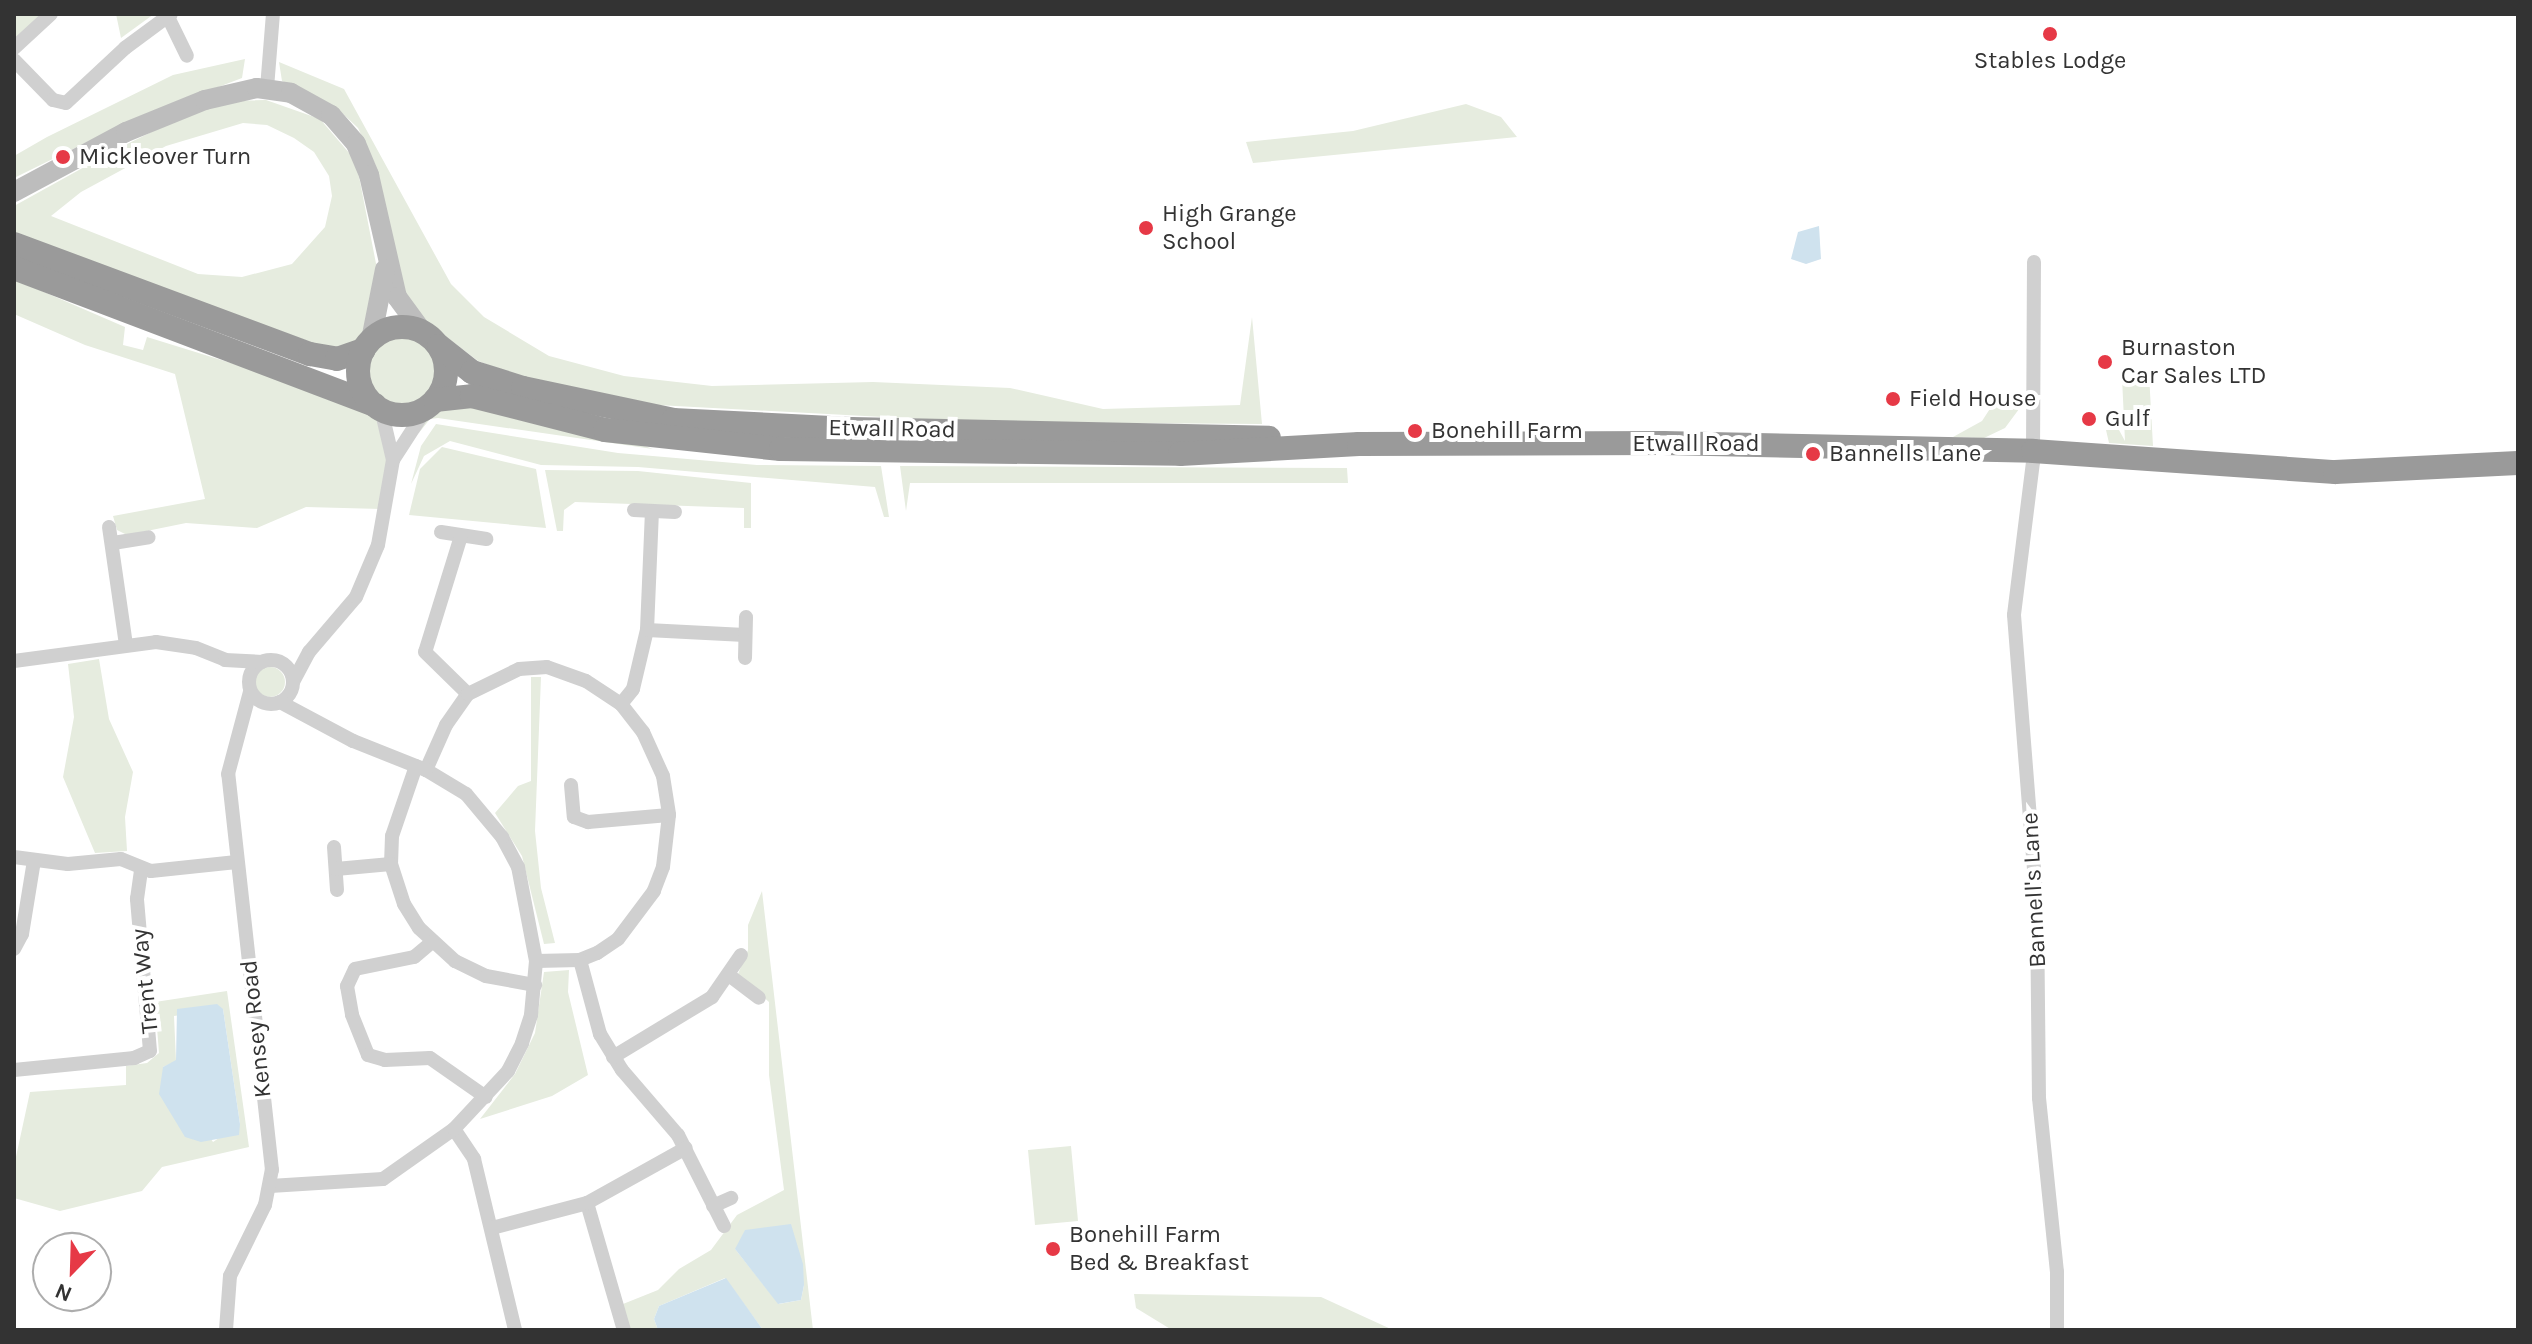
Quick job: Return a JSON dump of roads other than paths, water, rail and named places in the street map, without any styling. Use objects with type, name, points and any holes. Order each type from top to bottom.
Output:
[{"type":"highway","points":[[14,244],[310,354],[337,359],[400,327],[430,339],[446,378],[432,403],[410,414],[378,407],[14,268]]},
{"type":"highway","name":"Etwall Road","points":[[430,339],[461,366],[523,388],[618,411],[715,424],[1204,433],[1359,444]]},
{"type":"highway","points":[[367,345],[359,379],[378,407]]},
{"type":"highway","name":"Etwall Road","points":[[432,403],[472,396],[619,432],[781,449],[1204,454],[1359,444],[1678,443],[2033,451],[2335,472],[2518,463]]},
{"type":"street","points":[[14,48],[51,14]]},
{"type":"street","points":[[14,192],[126,132],[205,100],[267,88],[273,14]]},
{"type":"street","points":[[14,60],[53,100],[66,103],[169,15],[187,56]]},
{"type":"street","name":"Etwall Road","points":[[267,88],[318,106],[356,144],[369,175],[386,265],[402,307],[430,339]]},
{"type":"street","name":"Bannell's Lane","points":[[2034,262],[2033,451],[2014,615],[2037,909],[2039,1098],[2057,1272],[2057,1330]]},
{"type":"street","name":"Etwall Road","points":[[367,345],[386,265]]},
{"type":"street","points":[[244,722],[276,703],[292,685],[309,652],[340,620],[369,571],[393,460],[432,403]]},
{"type":"street","points":[[378,407],[393,460]]},
{"type":"street","points":[[634,510],[675,512]]},
{"type":"street","points":[[621,704],[633,689],[647,630],[652,511]]},
{"type":"street","points":[[109,527],[126,645]]},
{"type":"street","points":[[441,532],[486,539]]},
{"type":"street","points":[[461,536],[425,652],[468,694]]},
{"type":"street","points":[[113,543],[149,537]]},
{"type":"street","points":[[745,658],[746,617]]},
{"type":"street","points":[[647,630],[745,635]]},
{"type":"street","points":[[14,661],[126,645],[178,644],[225,660],[268,661],[309,652]]},
{"type":"street","points":[[225,660],[249,688],[276,703],[308,714],[353,741],[421,768],[466,794],[502,837],[528,897],[536,961],[535,985],[522,1043],[486,1097],[454,1129],[393,1176],[270,1186]]},
{"type":"street","points":[[268,661],[287,667],[292,685],[308,714]]},
{"type":"street","points":[[249,688],[268,661]]},
{"type":"street","points":[[535,985],[470,970],[432,942],[404,904],[391,864],[392,836],[421,768],[468,694],[503,675],[547,667],[586,681],[621,704],[658,762],[669,815],[663,867],[654,891],[618,939],[580,960],[536,961]]},
{"type":"street","name":"Kensey Road","points":[[226,1330],[230,1276],[270,1186],[228,774],[244,722],[249,688]]},
{"type":"street","points":[[571,785],[574,817],[588,822],[669,815]]},
{"type":"street","points":[[334,847],[337,890]]},
{"type":"street","points":[[14,857],[34,861],[121,859],[141,869],[237,862]]},
{"type":"street","points":[[14,949],[22,934],[34,861]]},
{"type":"street","points":[[336,869],[391,864]]},
{"type":"street","name":"Trent Way","points":[[14,1070],[134,1058],[150,1051],[137,899],[141,869]]},
{"type":"street","points":[[432,942],[414,957],[355,969],[347,986],[352,1015],[368,1055],[385,1060],[430,1058],[486,1097]]},
{"type":"street","points":[[613,1057],[687,1014],[730,976],[741,955]]},
{"type":"street","points":[[580,960],[600,1034],[613,1057],[686,1148],[724,1226]]},
{"type":"street","points":[[730,976],[759,998]]},
{"type":"street","points":[[454,1129],[474,1159],[515,1330]]},
{"type":"street","points":[[492,1228],[587,1203],[686,1148]]},
{"type":"street","points":[[713,1206],[731,1198]]},
{"type":"street","points":[[587,1203],[624,1330]]},
{"type":"water","points":[[1819,226],[1821,259],[1806,264],[1791,259],[1798,232]]},
{"type":"water","points":[[217,1004],[223,1009],[239,1135],[201,1142],[185,1137],[159,1094],[163,1067],[176,1060],[177,1009]]},
{"type":"water","points":[[791,1224],[803,1264],[804,1285],[801,1300],[778,1304],[735,1249],[745,1230]]},
{"type":"water","points":[[726,1278],[763,1330],[658,1330],[654,1319],[659,1306]]},
{"type":"place","name":"Stables Lodge","points":[[2050,34]]},
{"type":"place","name":"Mickleover Turn","points":[[63,157]]},
{"type":"place","name":"High Grange School","points":[[1146,228]]},
{"type":"place","name":"Burnaston Car Sales LTD","points":[[2105,362]]},
{"type":"place","name":"Field House","points":[[1893,399]]},
{"type":"place","name":"Gulf","points":[[2089,419]]},
{"type":"place","name":"Bonehill Farm","points":[[1415,431]]},
{"type":"place","name":"Bannells Lane","points":[[1813,454]]},
{"type":"place","name":"Bonehill Farm Bed & Breakfast","points":[[1053,1249]]}]
